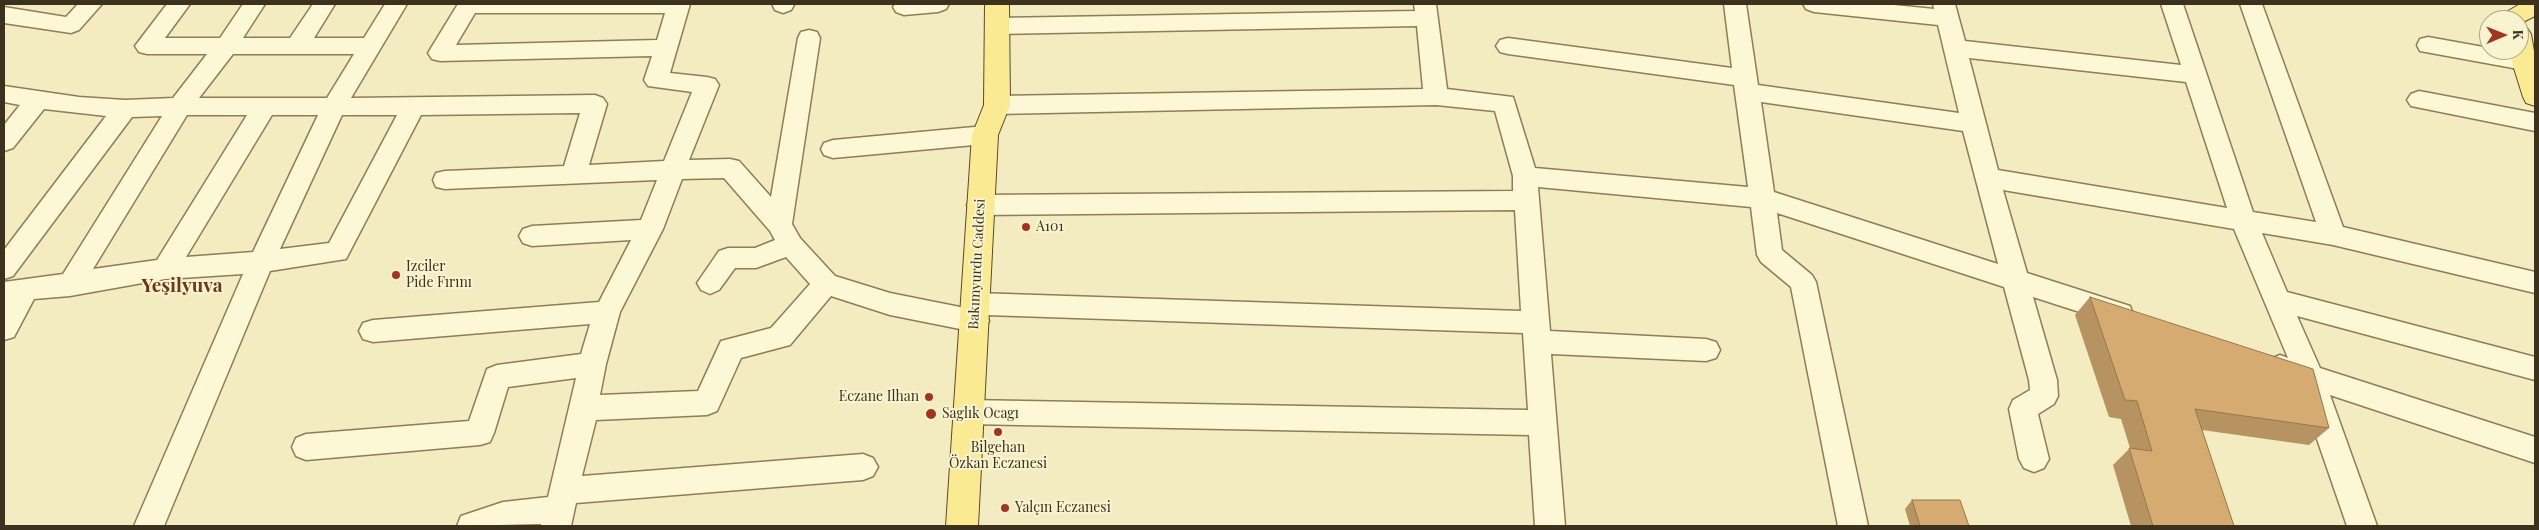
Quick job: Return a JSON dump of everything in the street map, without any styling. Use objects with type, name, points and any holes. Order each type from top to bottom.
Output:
[{"type":"main road","name":"Bakımyurdu Caddesi","points":[[962,526],[985,136],[997,105],[997,15]]},
{"type":"main road","points":[[2524,62],[2535,97]]},
{"type":"street","points":[[4,15],[70,25],[91,4]]},
{"type":"street","points":[[179,4],[147,46],[370,46]]},
{"type":"street","points":[[70,285],[180,106],[227,45],[254,4]]},
{"type":"street","points":[[297,46],[324,4]]},
{"type":"street","points":[[149,526],[261,262],[334,107],[396,4]]},
{"type":"street","points":[[560,509],[584,408],[592,364],[607,312],[650,229],[707,85],[656,80],[679,4],[469,4],[440,53],[665,48]]},
{"type":"street","points":[[904,7],[938,4]]},
{"type":"street","points":[[1735,4],[1770,254],[1803,282],[1852,526]]},
{"type":"street","points":[[1814,4],[1946,11],[1987,178],[2043,380],[2044,396],[2023,409],[2034,459]]},
{"type":"street","points":[[2172,4],[2243,219],[2308,376],[2362,526]]},
{"type":"street","points":[[2251,4],[2333,235]]},
{"type":"street","points":[[997,15],[1426,11],[1436,97]]},
{"type":"street","points":[[710,283],[728,258],[756,258],[785,235],[809,38]]},
{"type":"street","points":[[2428,45],[2524,62]]},
{"type":"street","points":[[1508,46],[1973,124]]},
{"type":"street","points":[[1955,48],[2194,75]]},
{"type":"street","points":[[4,94],[80,106],[125,109],[180,106],[334,107],[595,104],[574,173]]},
{"type":"street","points":[[997,105],[1436,97],[1505,103],[1525,188],[1550,526]]},
{"type":"street","points":[[4,142],[38,100]]},
{"type":"street","points":[[2419,100],[2535,122]]},
{"type":"street","points":[[165,269],[265,106]]},
{"type":"street","points":[[4,329],[15,291],[70,285],[165,269],[261,262],[337,252],[414,106]]},
{"type":"street","points":[[4,269],[125,109]]},
{"type":"street","points":[[833,149],[985,136]]},
{"type":"street","points":[[446,180],[574,173],[730,168],[826,284],[890,304],[975,312],[1535,332],[1706,350]]},
{"type":"street","points":[[1987,178],[2333,235],[2535,282]]},
{"type":"street","points":[[980,205],[1525,188],[1762,198],[2148,323]]},
{"type":"street","points":[[532,236],[650,229]]},
{"type":"street","points":[[584,408],[706,403],[731,349],[780,337],[826,284]]},
{"type":"street","points":[[2277,300],[2535,368]]},
{"type":"street","points":[[373,331],[607,312]]},
{"type":"street","points":[[2261,360],[2535,450]]},
{"type":"street","points":[[306,447],[480,433],[497,377],[592,364]]},
{"type":"street","points":[[968,412],[1541,423]]},
{"type":"street","points":[[472,526],[503,515],[560,509],[863,467]]},
{"type":"building","points":[[2090,297],[2313,369],[2329,428],[2195,409],[2234,526],[2153,526],[2129,448],[2152,451],[2137,401],[2125,400]]},
{"type":"building","points":[[1912,500],[1960,500],[1969,526],[1920,526]]},
{"type":"place","name":"A101","points":[[1026,227]]},
{"type":"place","name":"Izciler Pide Fırını","points":[[396,275]]},
{"type":"place","name":"Eczane Ilhan","points":[[929,397]]},
{"type":"place","name":"Saglık Ocagı","points":[[931,414]]},
{"type":"place","name":"Bilgehan Özkan Eczanesi","points":[[998,432]]},
{"type":"place","name":"Yalçın Eczanesi","points":[[1005,508]]},
{"type":"district","name":"Yeşilyuva","points":[[182,286]]}]
